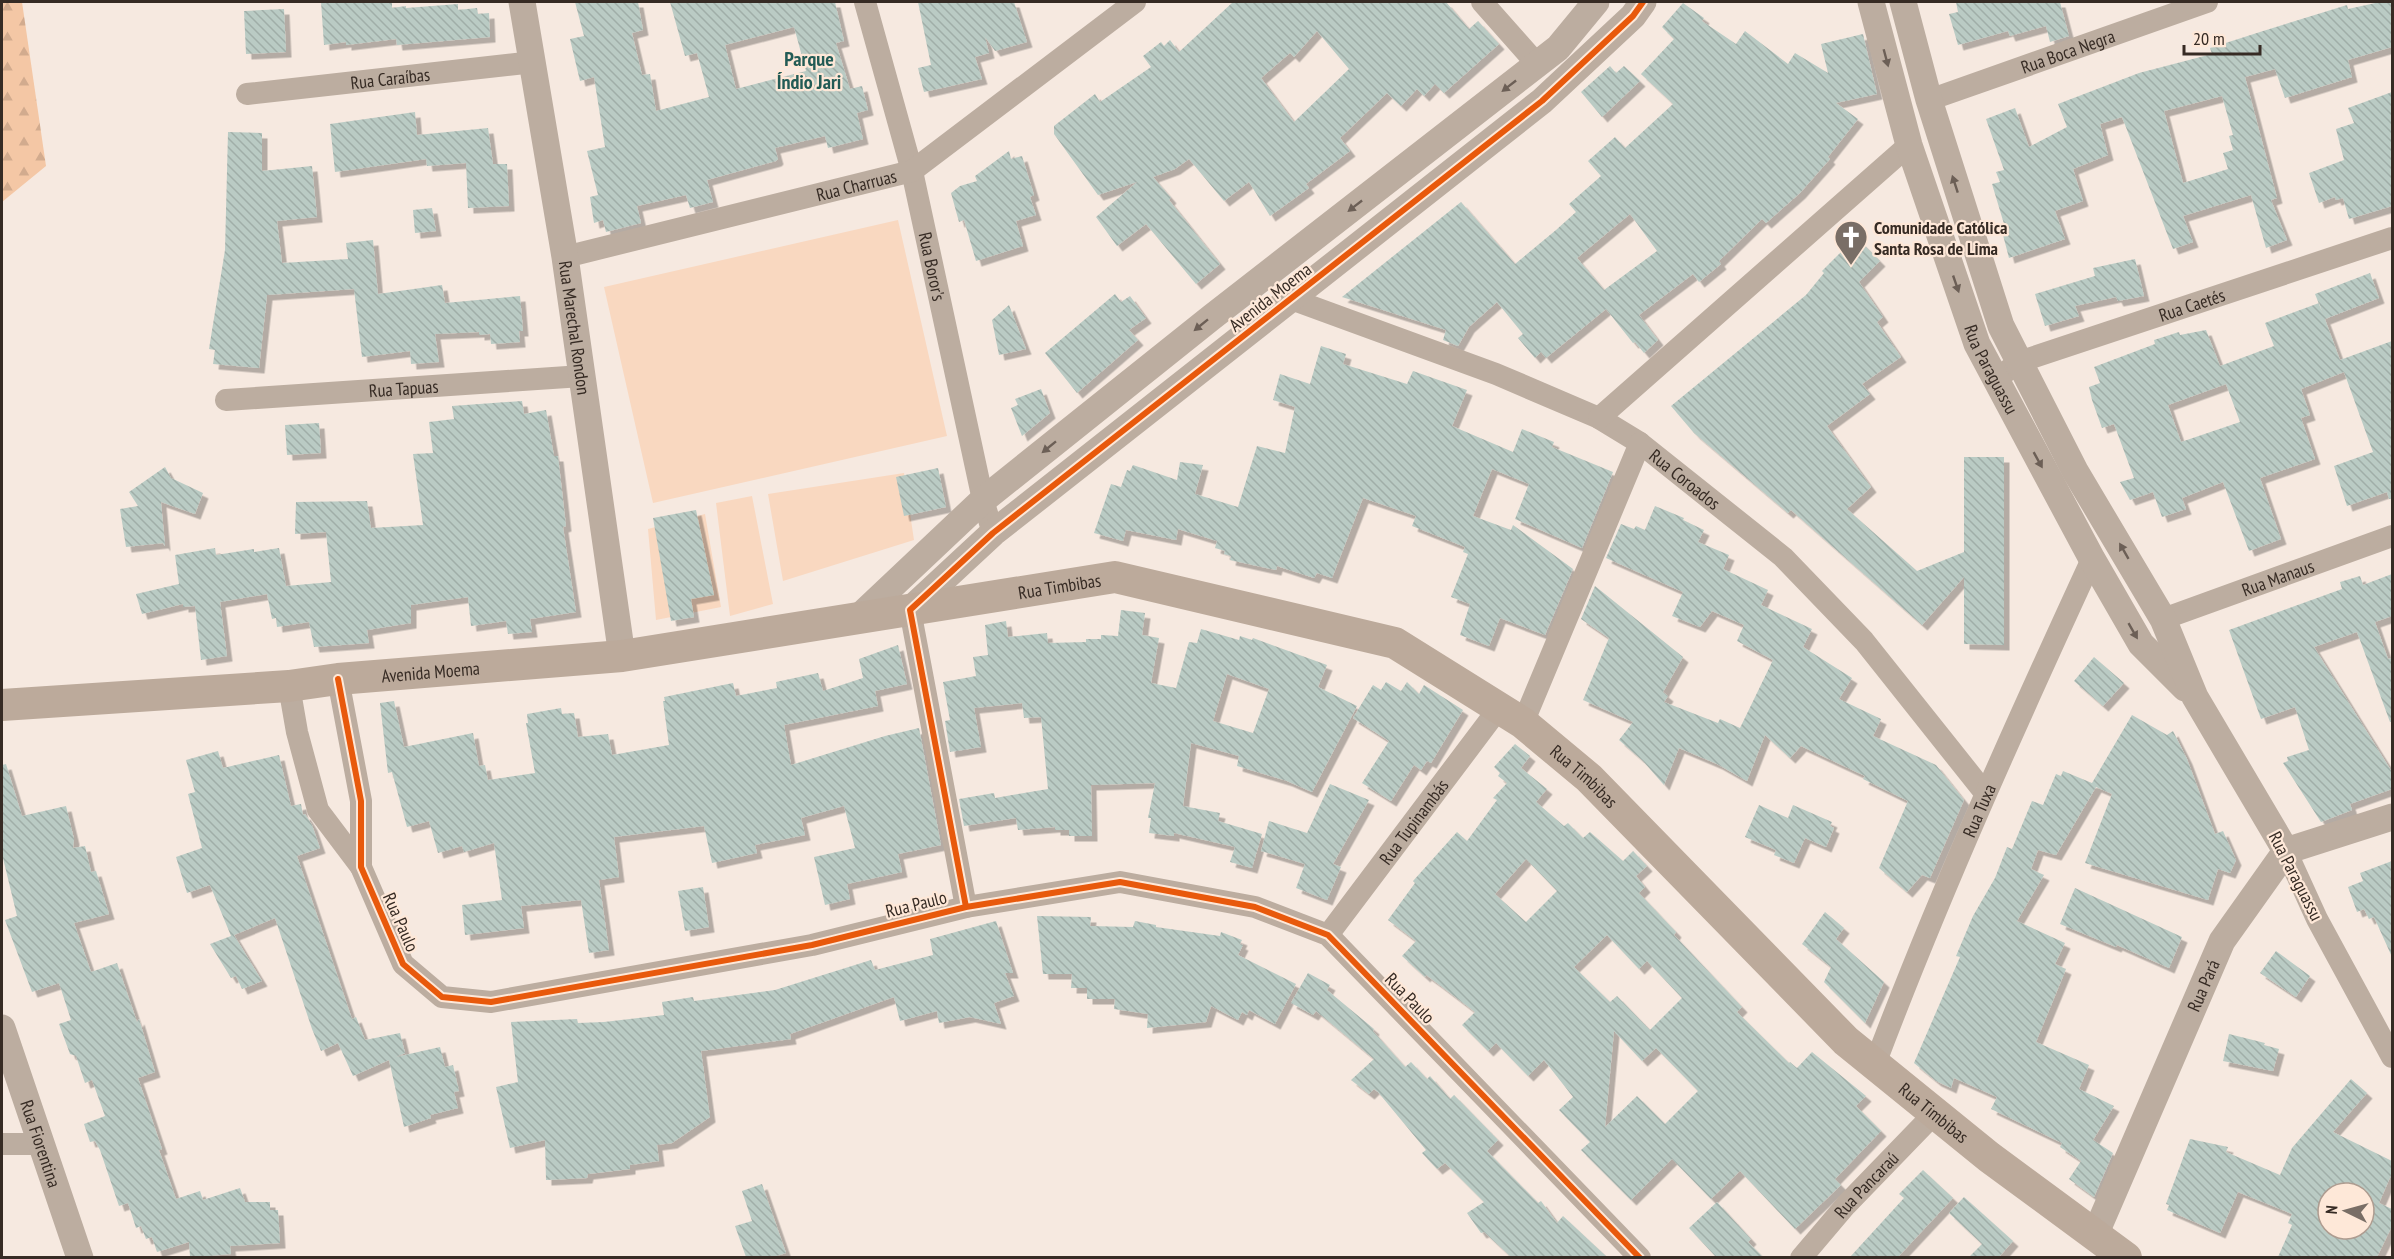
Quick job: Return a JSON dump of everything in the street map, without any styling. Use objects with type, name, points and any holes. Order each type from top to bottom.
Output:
[{"type":"main road","name":"Rua Timbibas","points":[[910,610],[1115,577],[1395,643],[1511,716],[1589,778],[1846,1041],[1934,1114],[2126,1257]]},
{"type":"main road","name":"Avenida Moema","points":[[2,705],[289,686],[338,679],[622,656],[910,610]]},
{"type":"street","name":"Rua Marechal Rondon","points":[[522,2],[534,62],[565,257],[622,656]]},
{"type":"street","name":"Rua Boror's","points":[[865,2],[912,171],[983,500],[993,533]]},
{"type":"street","name":"Rua Charruas","points":[[565,257],[912,171],[1135,2]]},
{"type":"street","points":[[1482,2],[1537,64]]},
{"type":"street","name":"Avenida Moema","points":[[859,617],[983,500],[1221,310],[1558,48],[1596,2]]},
{"type":"street","name":"Avenida Moema","points":[[910,610],[993,533],[1542,101],[1633,16],[1643,2]]},
{"type":"street","name":"Rua Paraguassu","points":[[1871,2],[1909,145],[1977,344],[2092,559],[2141,644],[2195,698]]},
{"type":"street","name":"Rua Paraguassu","points":[[1903,2],[1929,100],[2001,326],[2075,471],[2163,619],[2195,698],[2286,851],[2317,919],[2392,1057]]},
{"type":"street","name":"Rua Boca Negra","points":[[1929,100],[2207,2]]},
{"type":"street","name":"Rua Caraíbas","points":[[247,94],[534,62]]},
{"type":"street","points":[[1599,418],[1909,145]]},
{"type":"street","name":"Rua Caetés","points":[[1995,380],[2019,362],[2392,238]]},
{"type":"street","name":"Rua Coroados","points":[[1291,299],[1496,374],[1599,418],[1640,443],[1783,557],[1864,641],[1985,793]]},
{"type":"street","name":"Rua Tapuas","points":[[226,400],[582,376]]},
{"type":"street","name":"Rua Tupinambás","points":[[1328,935],[1511,716],[1640,443]]},
{"type":"street","name":"Rua Manaus","points":[[2163,619],[2392,536]]},
{"type":"street","name":"Rua Tuxa","points":[[1875,1064],[1915,960],[1985,793],[2092,559]]},
{"type":"street","points":[[910,610],[966,907]]},
{"type":"street","name":"Rua Paulo","points":[[338,679],[361,801],[361,867]]},
{"type":"street","name":"Rua Paulo","points":[[289,686],[297,732],[318,810],[361,867],[403,964],[441,997],[491,1002],[812,945],[966,907],[1120,882],[1255,907],[1328,935],[1640,1257]]},
{"type":"street","points":[[2286,851],[2392,818]]},
{"type":"street","name":"Rua Pará","points":[[2095,1235],[2222,941],[2286,851]]},
{"type":"street","name":"Rua Fiorentina","points":[[2,1028],[80,1257]]},
{"type":"street","name":"Rua Pancaraú","points":[[1801,1257],[1846,1205],[1934,1114]]},
{"type":"street","points":[[2,1144],[42,1144]]},
{"type":"green space","points":[[2,2],[22,2],[46,166],[2,202]]},
{"type":"shaded area","points":[[898,220],[947,436],[653,503],[604,287]]},
{"type":"shaded area","points":[[904,473],[914,540],[783,581],[768,494]]},
{"type":"shaded area","points":[[752,496],[773,604],[730,616],[716,503]]},
{"type":"shaded area","points":[[705,514],[721,607],[656,620],[648,529]]},
{"type":"building","points":[[321,2],[392,2],[392,8],[458,4],[458,10],[477,8],[478,14],[489,13],[490,37],[397,45],[396,39],[346,45],[346,42],[324,45]]},
{"type":"building","points":[[575,2],[638,2],[643,30],[632,33],[642,75],[650,74],[656,111],[709,97],[697,53],[685,56],[670,2],[835,2],[844,41],[836,43],[850,89],[862,86],[868,110],[857,113],[863,139],[828,148],[825,136],[775,148],[778,159],[776,161],[707,180],[713,202],[690,208],[686,195],[637,206],[641,223],[606,232],[603,220],[594,223],[590,197],[598,195],[587,151],[605,147],[594,77],[580,81],[570,39],[584,36]],"holes":[[[794,27],[806,71],[736,89],[725,45]]]},
{"type":"building","points":[[918,2],[1014,2],[1027,42],[995,51],[985,37],[989,53],[975,57],[982,79],[924,92],[918,68],[931,65]]},
{"type":"building","points":[[1233,2],[1446,2],[1469,29],[1478,21],[1499,44],[1444,93],[1435,84],[1424,96],[1417,89],[1401,106],[1387,93],[1340,138],[1350,151],[1306,184],[1309,188],[1270,216],[1249,182],[1224,201],[1189,159],[1175,169],[1153,177],[1220,264],[1196,284],[1146,224],[1117,246],[1096,217],[1137,182],[1098,195],[1054,134],[1054,126],[1095,94],[1100,102],[1151,67],[1143,56],[1161,42],[1164,46],[1170,40],[1179,52]],"holes":[[[1317,31],[1349,69],[1294,122],[1261,78],[1290,53],[1294,57]]]},
{"type":"building","points":[[1956,2],[2060,2],[2069,36],[2050,42],[2046,26],[2010,36],[2008,31],[1958,45],[1949,14],[1958,12]]},
{"type":"building","points":[[2380,2],[2392,2],[2392,47],[2348,60],[2352,77],[2285,98],[2275,69],[2245,77],[2277,198],[2271,200],[2287,240],[2266,248],[2251,195],[2183,216],[2193,242],[2173,249],[2122,117],[2100,124],[2108,155],[2073,169],[2083,201],[2055,211],[2065,239],[2009,258],[2003,235],[2007,234],[1992,184],[2000,182],[1996,172],[2004,170],[1986,119],[2015,108],[2029,147],[2067,127],[2058,104],[2139,73],[2212,54],[2210,48],[2347,5],[2348,9]],"holes":[[[2222,96],[2233,135],[2229,136],[2233,150],[2223,153],[2228,169],[2183,183],[2164,111]]]},
{"type":"building","points":[[1683,3],[1704,18],[1702,21],[1736,44],[1745,31],[1788,64],[1795,53],[1828,73],[1821,44],[1863,34],[1877,94],[1836,103],[1858,119],[1828,157],[1830,159],[1800,193],[1766,223],[1762,219],[1719,261],[1721,264],[1699,282],[1693,274],[1639,315],[1658,340],[1644,353],[1606,309],[1546,358],[1541,352],[1535,358],[1518,338],[1523,334],[1497,302],[1469,327],[1458,346],[1443,340],[1446,330],[1342,297],[1461,202],[1515,264],[1556,230],[1576,212],[1569,204],[1601,176],[1588,161],[1615,137],[1625,148],[1673,104],[1641,74],[1674,39],[1662,27]],"holes":[[[1630,214],[1657,251],[1604,290],[1577,258]]]},
{"type":"building","points":[[284,9],[286,52],[246,54],[244,11]]},
{"type":"building","points":[[1610,66],[1616,73],[1624,66],[1640,81],[1602,117],[1581,92]]},
{"type":"building","points":[[2392,92],[2392,206],[2349,219],[2343,198],[2336,200],[2335,197],[2319,203],[2309,173],[2344,160],[2336,129],[2354,123],[2348,108]]},
{"type":"building","points":[[415,112],[417,135],[488,128],[493,164],[507,164],[509,206],[468,208],[466,163],[427,166],[426,159],[335,172],[330,124]]},
{"type":"building","points":[[228,132],[262,133],[262,171],[312,166],[317,217],[277,221],[282,263],[348,259],[346,243],[373,240],[378,294],[442,285],[445,303],[520,296],[523,331],[519,331],[520,342],[491,344],[490,334],[479,335],[479,332],[435,334],[439,362],[411,364],[410,351],[362,357],[354,289],[267,295],[259,368],[213,364],[215,350],[209,349],[225,250]]},
{"type":"building","points":[[1009,151],[1011,159],[1022,156],[1034,195],[1030,197],[1036,215],[1016,221],[1023,246],[976,261],[964,220],[959,222],[951,193],[960,186],[977,181],[975,176]]},
{"type":"building","points":[[432,208],[436,231],[415,233],[413,210]]},
{"type":"building","points":[[1856,237],[1880,261],[1859,282],[1883,317],[1877,322],[1901,357],[1862,384],[1870,394],[1827,426],[1871,487],[1847,509],[1917,571],[1964,552],[1964,457],[2004,457],[2004,645],[1964,644],[1964,577],[1922,625],[1791,510],[1788,513],[1694,433],[1671,406],[1806,295],[1824,273],[1822,271]]},
{"type":"building","points":[[2135,259],[2144,296],[2118,301],[2116,297],[2075,306],[2079,316],[2045,326],[2035,294],[2095,276],[2093,268]]},
{"type":"building","points":[[2370,273],[2379,298],[2325,319],[2315,294]]},
{"type":"building","points":[[1115,294],[1121,302],[1130,296],[1146,318],[1129,330],[1138,340],[1077,393],[1045,353]]},
{"type":"building","points":[[2319,303],[2340,360],[2392,341],[2392,499],[2389,499],[2387,492],[2347,506],[2334,466],[2373,452],[2344,372],[2301,389],[2310,415],[2301,418],[2315,459],[2260,478],[2281,539],[2249,551],[2223,482],[2182,498],[2186,509],[2162,517],[2153,492],[2130,500],[2120,482],[2134,478],[2114,424],[2102,428],[2089,387],[2100,383],[2094,367],[2155,344],[2154,340],[2179,332],[2180,335],[2206,330],[2220,366],[2274,346],[2265,323]],"holes":[[[2226,384],[2240,422],[2181,442],[2168,405]]]},
{"type":"building","points":[[1009,305],[1026,349],[999,355],[992,320]]},
{"type":"building","points":[[1321,346],[1346,354],[1343,364],[1407,384],[1413,371],[1467,390],[1452,426],[1513,452],[1522,429],[1554,442],[1552,447],[1613,472],[1582,548],[1515,519],[1529,484],[1492,469],[1473,516],[1511,530],[1513,525],[1573,569],[1545,635],[1500,618],[1489,646],[1460,635],[1470,604],[1451,597],[1468,554],[1463,552],[1465,547],[1412,526],[1416,516],[1363,498],[1332,578],[1317,573],[1314,578],[1277,566],[1276,570],[1230,560],[1231,556],[1224,554],[1225,551],[1215,548],[1217,541],[1178,529],[1176,540],[1126,530],[1123,541],[1094,533],[1111,484],[1121,487],[1127,470],[1130,471],[1133,465],[1177,480],[1180,462],[1203,465],[1195,494],[1238,507],[1257,446],[1285,453],[1295,407],[1273,400],[1280,374],[1310,384]]},
{"type":"building","points":[[1041,389],[1050,413],[1022,436],[1011,408],[1018,405],[1015,399]]},
{"type":"building","points":[[522,401],[524,414],[546,410],[554,456],[558,456],[566,526],[563,527],[576,612],[530,619],[532,632],[508,634],[506,621],[471,626],[468,597],[411,605],[411,623],[367,630],[369,643],[314,647],[309,622],[277,627],[276,618],[272,619],[267,594],[220,602],[227,656],[201,660],[195,606],[183,607],[183,604],[142,614],[136,594],[179,584],[175,555],[215,548],[216,555],[279,548],[286,586],[331,582],[326,532],[295,534],[296,502],[367,501],[371,528],[423,525],[413,454],[433,453],[429,422],[454,419],[452,406]]},
{"type":"building","points":[[319,423],[321,453],[287,455],[285,425]]},
{"type":"building","points":[[165,467],[171,478],[203,493],[195,514],[161,502],[165,546],[163,543],[126,547],[120,509],[138,506],[129,492]]},
{"type":"building","points":[[938,468],[946,507],[904,516],[896,477]]},
{"type":"building","points":[[1655,506],[1684,518],[1683,520],[1704,530],[1698,542],[1729,555],[1723,569],[1768,590],[1761,605],[1812,629],[1803,647],[1852,678],[1839,699],[1881,719],[1873,736],[1936,765],[1964,800],[1930,878],[1922,875],[1907,892],[1879,868],[1908,801],[1863,779],[1865,776],[1801,746],[1790,758],[1765,735],[1747,781],[1717,764],[1679,748],[1664,785],[1643,761],[1619,740],[1633,722],[1583,700],[1609,638],[1581,619],[1595,586],[1683,657],[1663,692],[1668,696],[1664,702],[1718,723],[1720,719],[1740,728],[1773,660],[1737,641],[1744,625],[1712,611],[1700,627],[1672,616],[1683,592],[1606,558],[1621,524],[1645,530]]},
{"type":"building","points":[[696,510],[714,595],[691,599],[694,617],[671,621],[653,518]]},
{"type":"building","points":[[2392,574],[2392,616],[2375,622],[2388,659],[2392,658],[2392,722],[2390,722],[2357,632],[2314,647],[2392,772],[2392,789],[2350,804],[2352,810],[2321,822],[2283,763],[2288,761],[2287,757],[2309,750],[2295,707],[2261,719],[2229,630],[2342,589],[2340,582],[2360,576],[2363,585]]},
{"type":"building","points":[[1121,610],[1145,613],[1142,635],[1159,638],[1151,683],[1176,688],[1189,642],[1197,643],[1201,629],[1239,640],[1240,636],[1252,640],[1253,638],[1327,665],[1318,687],[1357,706],[1312,792],[1287,781],[1237,766],[1239,756],[1191,743],[1183,806],[1220,813],[1218,821],[1262,834],[1252,868],[1230,862],[1235,847],[1174,833],[1174,836],[1149,833],[1151,818],[1148,818],[1155,783],[1091,785],[1092,836],[1069,836],[1069,830],[1055,830],[1055,827],[1018,830],[1016,818],[964,826],[959,799],[994,793],[995,798],[1048,789],[1041,717],[1024,718],[1022,703],[974,708],[981,747],[950,752],[945,721],[950,720],[943,682],[976,676],[973,657],[988,655],[985,625],[1006,621],[1008,637],[1047,633],[1048,643],[1086,642],[1086,639],[1101,639],[1101,635],[1118,636]],"holes":[[[1227,674],[1269,689],[1253,733],[1213,721]]]},
{"type":"building","points":[[898,645],[907,684],[875,691],[878,706],[784,725],[791,765],[919,728],[941,845],[898,854],[902,872],[847,884],[850,899],[825,905],[814,857],[855,848],[844,806],[801,818],[805,835],[755,845],[757,853],[712,863],[704,826],[614,837],[619,877],[599,880],[609,950],[589,953],[581,900],[521,906],[524,928],[465,935],[462,905],[502,900],[494,843],[464,852],[462,846],[438,853],[429,821],[407,827],[392,772],[388,773],[380,703],[394,701],[404,747],[473,733],[479,766],[485,765],[488,780],[535,773],[526,723],[528,723],[527,714],[561,708],[562,714],[574,713],[578,737],[608,734],[612,755],[669,745],[664,697],[733,683],[736,696],[777,688],[776,682],[818,673],[823,691],[863,678],[859,659]]},
{"type":"building","points":[[2094,657],[2124,683],[2103,706],[2074,681]]},
{"type":"building","points":[[1386,682],[1401,691],[1407,682],[1419,694],[1424,685],[1463,710],[1431,763],[1427,761],[1421,770],[1414,765],[1391,801],[1362,783],[1389,741],[1353,718],[1373,685],[1381,690]]},
{"type":"building","points":[[2132,715],[2167,735],[2173,731],[2187,759],[2215,834],[2223,831],[2236,860],[2230,873],[2218,869],[2208,900],[2085,863],[2112,794],[2096,787],[2056,855],[2038,850],[2031,869],[2044,875],[2017,921],[2065,943],[2055,964],[2066,969],[2036,1042],[2089,1065],[2079,1089],[2114,1106],[2093,1140],[2113,1153],[2094,1197],[2069,1179],[2081,1161],[2060,1147],[2062,1143],[1991,1109],[1997,1097],[1954,1078],[1951,1088],[1936,1081],[1914,1063],[1960,957],[1956,956],[1973,916],[1995,878],[2007,847],[2012,849],[2032,801],[2043,805],[2056,774],[2061,776],[2063,771],[2092,783]]},
{"type":"building","points":[[1515,744],[1530,756],[1521,768],[1547,789],[1536,802],[1564,826],[1568,823],[1583,838],[1590,832],[1623,861],[1633,851],[1647,866],[1636,876],[1645,887],[1639,893],[1676,932],[1674,935],[1742,1007],[1737,1012],[1789,1063],[1797,1068],[1812,1052],[1866,1096],[1856,1106],[1881,1131],[1835,1179],[1841,1185],[1795,1229],[1740,1171],[1711,1199],[1672,1159],[1631,1200],[1581,1150],[1590,1142],[1559,1110],[1573,1097],[1544,1060],[1528,1076],[1496,1043],[1488,1051],[1462,1025],[1475,1012],[1426,975],[1425,977],[1402,956],[1416,941],[1388,920],[1415,883],[1413,881],[1457,832],[1467,841],[1497,800],[1493,798],[1507,783],[1498,776],[1500,773],[1494,767]],"holes":[[[1526,859],[1557,891],[1526,922],[1495,894]],[[1607,935],[1639,969],[1647,961],[1682,998],[1650,1030],[1617,996],[1610,1002],[1574,967]],[[1614,1031],[1642,1061],[1656,1048],[1698,1091],[1665,1124],[1637,1096],[1605,1127]]]},
{"type":"building","points":[[218,751],[223,768],[279,755],[291,806],[301,804],[303,815],[305,814],[312,825],[320,848],[297,856],[352,1019],[356,1017],[365,1040],[400,1033],[405,1053],[396,1057],[440,1047],[445,1067],[453,1065],[459,1091],[454,1092],[458,1108],[430,1115],[431,1118],[404,1127],[389,1060],[353,1076],[338,1043],[321,1051],[275,918],[234,935],[262,981],[242,989],[236,976],[231,978],[210,944],[231,936],[210,885],[187,893],[176,857],[202,848],[188,794],[195,792],[186,760]]},
{"type":"building","points":[[6,764],[22,816],[66,806],[74,839],[73,848],[85,846],[91,872],[96,871],[109,914],[74,923],[91,972],[117,963],[137,1022],[139,1019],[155,1072],[138,1078],[176,1199],[200,1191],[203,1200],[240,1188],[245,1202],[270,1202],[270,1210],[278,1210],[280,1243],[230,1246],[231,1254],[198,1257],[190,1257],[189,1242],[157,1252],[152,1237],[146,1239],[141,1226],[136,1228],[128,1203],[119,1206],[100,1150],[95,1141],[90,1142],[84,1124],[105,1116],[92,1080],[85,1083],[76,1056],[70,1054],[59,1024],[71,1020],[59,983],[32,992],[5,920],[17,916],[2,854],[2,765]]},
{"type":"building","points":[[1330,784],[1369,800],[1333,864],[1341,867],[1327,900],[1296,888],[1305,864],[1261,851],[1269,821],[1307,833]]},
{"type":"building","points":[[1759,805],[1788,818],[1793,805],[1832,822],[1830,826],[1834,828],[1826,847],[1805,838],[1794,863],[1774,855],[1776,850],[1745,837]]},
{"type":"building","points":[[2392,861],[2392,957],[2374,917],[2369,919],[2364,909],[2357,912],[2348,887],[2363,881],[2360,873]]},
{"type":"building","points":[[703,887],[709,927],[685,931],[678,891]]},
{"type":"building","points":[[2075,888],[2182,937],[2169,968],[2117,945],[2116,947],[2060,924]]},
{"type":"building","points":[[1825,912],[1844,928],[1836,939],[1884,982],[1865,1023],[1824,982],[1831,967],[1802,944]]},
{"type":"building","points":[[1037,916],[1091,917],[1090,926],[1133,927],[1135,921],[1156,925],[1156,927],[1220,936],[1221,932],[1242,940],[1240,944],[1243,945],[1238,955],[1296,984],[1275,1024],[1249,1010],[1247,1015],[1242,1012],[1238,1020],[1211,1006],[1206,1022],[1147,1028],[1148,1014],[1114,1009],[1115,999],[1087,999],[1087,988],[1071,988],[1072,974],[1043,974]]},
{"type":"building","points":[[996,921],[1013,973],[1005,973],[1014,996],[994,1003],[1001,1024],[970,1017],[939,1023],[937,1011],[900,1021],[894,997],[790,1034],[791,1039],[701,1051],[710,1117],[672,1143],[657,1145],[659,1161],[630,1165],[630,1169],[588,1174],[587,1178],[546,1180],[545,1140],[510,1148],[496,1087],[518,1082],[511,1022],[577,1019],[578,1023],[604,1022],[664,1015],[662,1002],[693,997],[694,1001],[775,990],[871,960],[875,970],[933,955],[930,939]]},
{"type":"building","points":[[2276,951],[2310,976],[2296,997],[2260,973]]},
{"type":"building","points":[[1308,973],[1330,985],[1327,990],[1374,1029],[1373,1031],[1405,1067],[1411,1062],[1427,1079],[1430,1076],[1450,1099],[1454,1095],[1498,1140],[1487,1151],[1538,1203],[1541,1201],[1557,1223],[1563,1216],[1607,1257],[1511,1257],[1484,1232],[1481,1233],[1467,1213],[1484,1202],[1445,1163],[1437,1169],[1422,1153],[1426,1150],[1378,1092],[1374,1089],[1369,1094],[1351,1080],[1374,1059],[1316,1011],[1313,1015],[1291,1003]]},
{"type":"building","points":[[2229,1034],[2279,1049],[2273,1071],[2223,1061]]},
{"type":"building","points":[[2351,1079],[2367,1093],[2333,1132],[2392,1161],[2392,1173],[2379,1203],[2392,1209],[2392,1226],[2377,1257],[2278,1257],[2292,1225],[2288,1223],[2292,1214],[2238,1192],[2220,1233],[2167,1210],[2169,1205],[2166,1204],[2190,1139],[2228,1147],[2226,1152],[2280,1175],[2292,1148]]},
{"type":"building","points":[[1923,1170],[1953,1198],[1898,1257],[1850,1257],[1904,1198],[1899,1194]]},
{"type":"building","points":[[762,1184],[786,1253],[773,1257],[746,1257],[735,1226],[752,1221],[742,1191]]},
{"type":"building","points":[[1964,1197],[2013,1241],[1999,1257],[1969,1257],[1982,1244],[1949,1213]]},
{"type":"building","points":[[1717,1202],[1751,1239],[1748,1242],[1763,1257],[1716,1257],[1689,1228]]},
{"type":"cycle path","points":[[966,907],[910,610],[993,533],[1542,101],[1633,16],[1643,2]]},
{"type":"cycle path","points":[[338,679],[361,801],[361,867],[403,964],[442,997],[491,1002],[812,945],[966,907],[1120,882],[1255,907],[1328,935],[1640,1258]]},
{"type":"place","name":"Comunidade Católica Santa Rosa de Lima","points":[[1851,266]]},
{"type":"district","name":"Parque Índio Jari","points":[[809,70]]}]
